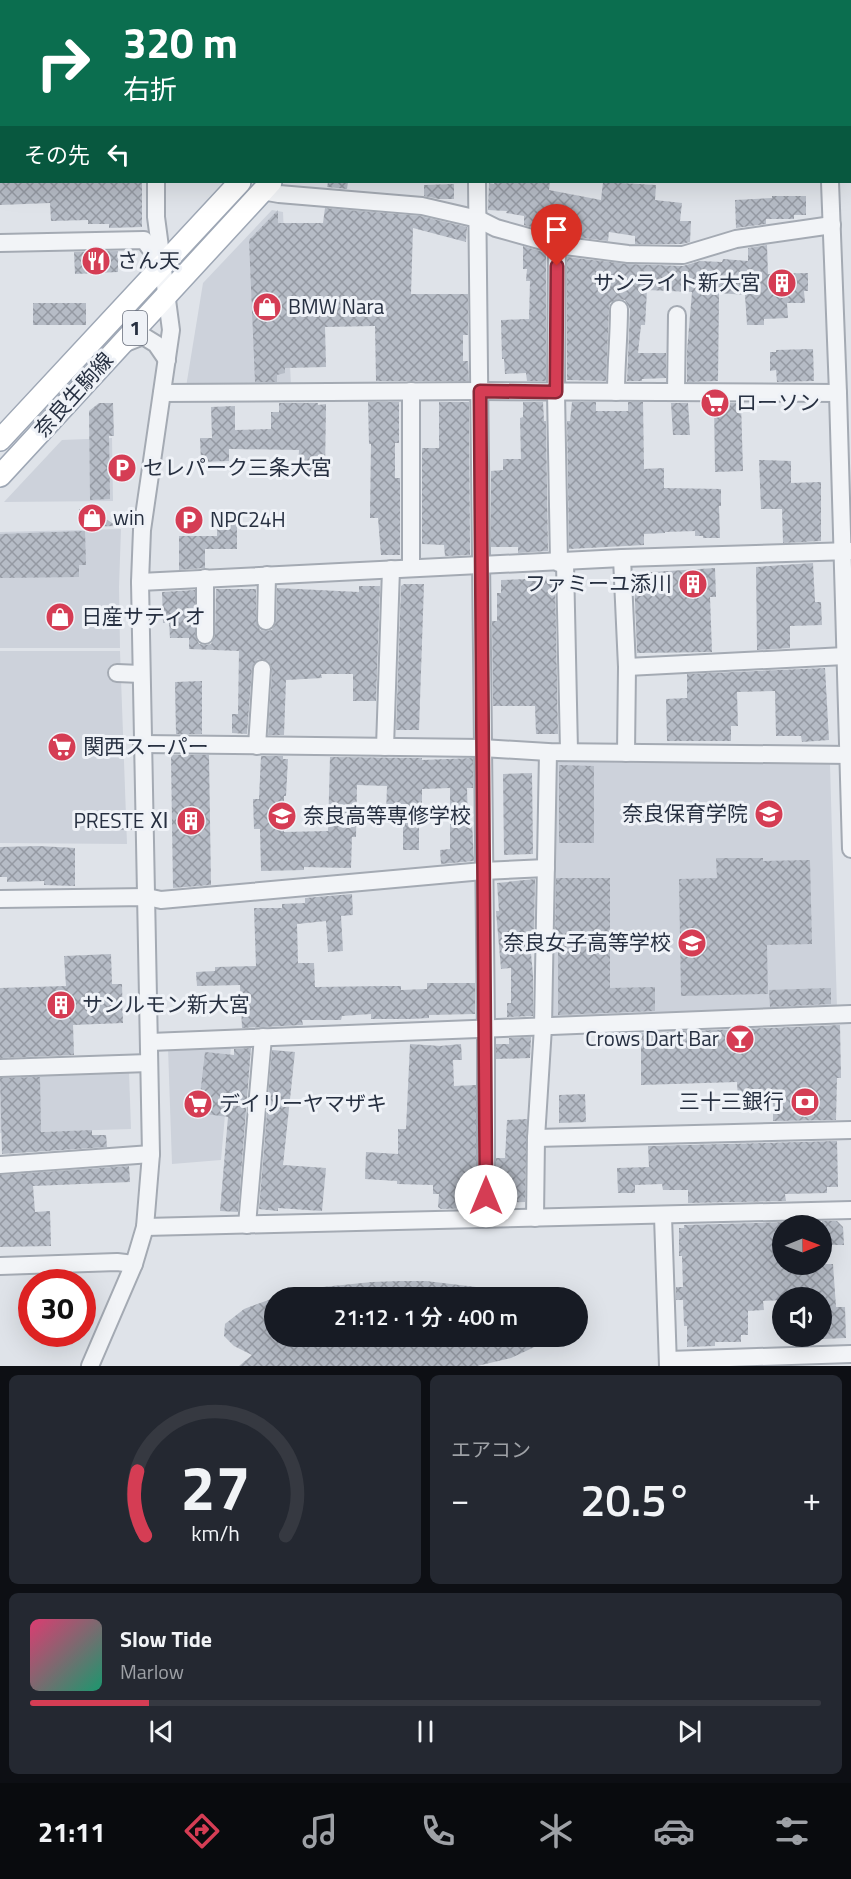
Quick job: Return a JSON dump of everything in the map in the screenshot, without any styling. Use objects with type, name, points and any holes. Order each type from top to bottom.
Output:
[{"type":"main road","name":"奈良生駒線","points":[[0,440],[239,183]]},
{"type":"main road","name":"奈良生駒線","points":[[0,476],[266,186]]},
{"type":"street","points":[[90,1366],[134,1264],[145,1227],[151,1154],[140,582],[142,530],[171,330],[168,293],[156,217],[156,183]]},
{"type":"street","points":[[477,183],[486,1219]]},
{"type":"street","points":[[830,183],[847,551],[845,656],[850,755],[851,849]]},
{"type":"street","points":[[266,186],[279,194],[422,206],[478,219],[496,228],[557,245],[628,254],[684,255],[736,240],[832,225]]},
{"type":"street","points":[[0,243],[144,240],[162,265]]},
{"type":"street","points":[[557,245],[556,392],[569,752]]},
{"type":"street","points":[[616,392],[620,309]]},
{"type":"street","points":[[676,392],[677,315]]},
{"type":"street","points":[[120,345],[143,336],[156,344],[167,360]]},
{"type":"street","points":[[411,391],[411,568]]},
{"type":"street","points":[[162,393],[480,391],[838,393]]},
{"type":"street","points":[[140,582],[562,563],[622,558],[847,551]]},
{"type":"street","points":[[622,558],[627,667],[626,753]]},
{"type":"street","points":[[385,747],[391,569]]},
{"type":"street","points":[[266,621],[267,575]]},
{"type":"street","points":[[205,578],[205,635]]},
{"type":"street","points":[[627,667],[845,656]]},
{"type":"street","points":[[257,746],[262,669]]},
{"type":"street","points":[[117,674],[141,674]]},
{"type":"street","points":[[142,744],[850,755]]},
{"type":"street","points":[[535,1218],[536,1138],[543,1027],[548,752]]},
{"type":"street","points":[[121,820],[144,820]]},
{"type":"street","points":[[0,898],[147,897],[161,900],[483,871],[546,868]]},
{"type":"street","points":[[150,1042],[851,1014]]},
{"type":"street","points":[[247,1225],[263,1037]]},
{"type":"street","points":[[0,1068],[149,1063]]},
{"type":"street","points":[[536,1138],[851,1130]]},
{"type":"street","points":[[0,1165],[151,1154]]},
{"type":"street","points":[[145,1227],[851,1210]]},
{"type":"street","points":[[663,1215],[668,1363],[851,1354]]},
{"type":"street","points":[[0,1266],[117,1262],[134,1264]]},
{"type":"shaded area","points":[[272,210],[283,212],[291,386],[186,387],[203,283]]},
{"type":"shaded area","points":[[112,438],[113,501],[4,502],[62,440]]},
{"type":"shaded area","name":"日産サティオ","points":[[121,529],[120,648],[0,648],[0,532]]},
{"type":"shaded area","name":"関西スーパー","points":[[0,651],[120,651],[127,844],[0,843]]},
{"type":"shaded area","name":"奈良女子高等学校","points":[[557,757],[828,762],[830,764],[837,1009],[547,1021],[551,877],[555,875],[554,760]]},
{"type":"shaded area","name":"デイリーヤマザキ","points":[[231,1046],[221,1160],[172,1164],[168,1048]]},
{"type":"shaded area","points":[[129,1071],[131,1129],[0,1133],[0,1074]]},
{"type":"building","points":[[0,183],[142,183],[142,227],[109,228],[109,224],[88,224],[88,220],[51,221],[50,203],[0,205]]},
{"type":"building","points":[[328,183],[348,183],[347,189],[327,187]]},
{"type":"building","points":[[489,183],[550,183],[549,190],[601,200],[603,183],[656,185],[655,200],[682,203],[680,221],[691,221],[690,242],[635,244],[635,236],[609,232],[608,241],[559,235],[524,225],[524,216],[506,213],[507,211],[488,210]]},
{"type":"building","points":[[454,184],[454,199],[424,196],[424,185]]},
{"type":"building","points":[[772,196],[806,196],[806,215],[794,215],[794,219],[766,219],[766,224],[736,228],[735,200],[772,198]]},
{"type":"building","points":[[325,208],[420,216],[467,227],[466,242],[413,228],[411,294],[468,294],[468,335],[463,335],[463,361],[468,361],[469,381],[376,381],[375,326],[325,327],[326,367],[285,368],[285,373],[277,375],[277,382],[255,382],[249,240],[278,210],[278,223],[323,223]]},
{"type":"building","points":[[767,245],[768,274],[808,273],[808,291],[804,291],[805,303],[787,303],[788,318],[764,319],[764,325],[747,325],[745,295],[719,293],[718,381],[687,382],[692,292],[647,290],[645,325],[641,325],[638,353],[666,353],[666,378],[627,381],[630,309],[625,300],[619,299],[610,303],[609,308],[606,381],[567,380],[567,257],[627,264],[683,266],[700,261],[722,262],[723,259],[748,261],[748,248]]},
{"type":"building","points":[[523,246],[546,253],[546,381],[527,381],[526,373],[505,374],[504,359],[502,359],[501,320],[529,319],[530,281],[526,281],[527,269],[523,269]]},
{"type":"building","name":"さん天","points":[[118,251],[118,272],[75,274],[74,252]]},
{"type":"building","points":[[33,303],[86,303],[86,325],[33,325]]},
{"type":"building","points":[[813,349],[814,381],[777,382],[776,370],[770,371],[770,352]]},
{"type":"building","points":[[368,402],[399,402],[399,443],[395,443],[395,478],[400,478],[400,555],[381,555],[378,518],[370,518],[371,444],[369,444]]},
{"type":"building","points":[[439,402],[469,402],[470,555],[445,556],[444,545],[422,544],[422,448],[439,448]]},
{"type":"building","points":[[523,402],[543,402],[544,421],[546,421],[548,551],[518,553],[518,547],[491,547],[491,471],[503,470],[503,459],[521,459],[520,418],[523,417]]},
{"type":"building","points":[[572,402],[596,402],[596,411],[628,411],[628,402],[643,402],[644,469],[664,468],[664,488],[721,489],[720,538],[695,536],[695,531],[665,532],[644,534],[644,545],[569,549],[567,421],[570,421]]},
{"type":"building","points":[[99,403],[113,403],[114,436],[109,436],[110,499],[90,500],[89,411]]},
{"type":"building","points":[[279,403],[326,404],[325,471],[298,471],[299,450],[229,449],[229,461],[201,462],[200,438],[212,438],[211,407],[235,406],[235,430],[271,429],[271,412],[279,412]]},
{"type":"building","points":[[671,403],[688,403],[690,435],[673,435]]},
{"type":"building","points":[[714,403],[741,403],[743,471],[715,472]]},
{"type":"building","points":[[759,460],[791,461],[791,483],[821,482],[821,541],[783,543],[782,509],[761,509]]},
{"type":"building","name":"win","points":[[79,509],[90,509],[117,526],[80,527]]},
{"type":"building","points":[[217,515],[237,515],[237,549],[205,549],[205,568],[179,570],[179,536],[217,536]]},
{"type":"building","points":[[85,531],[86,565],[79,565],[79,577],[0,578],[0,534]]},
{"type":"building","points":[[813,563],[815,602],[821,602],[822,625],[790,626],[790,648],[757,650],[756,567]]},
{"type":"building","points":[[715,568],[716,597],[710,597],[712,652],[637,653],[634,577],[638,576],[637,573]]},
{"type":"building","points":[[555,578],[558,734],[536,734],[535,706],[493,706],[492,621],[497,621],[497,593],[501,593],[501,580]]},
{"type":"building","points":[[424,584],[419,730],[396,730],[401,586]]},
{"type":"building","points":[[359,586],[380,586],[376,701],[353,701],[353,674],[321,674],[322,678],[286,680],[284,735],[268,735],[272,670],[268,661],[258,659],[252,668],[247,734],[232,733],[232,714],[238,714],[239,651],[189,649],[189,638],[170,638],[169,623],[163,623],[162,592],[195,590],[195,636],[199,644],[206,645],[211,644],[215,636],[216,589],[256,589],[256,621],[260,630],[266,631],[272,630],[276,622],[277,588],[359,592]]},
{"type":"building","points":[[825,668],[829,740],[802,742],[801,736],[776,736],[775,691],[737,692],[738,726],[731,726],[731,741],[667,741],[666,699],[687,698],[687,674]]},
{"type":"building","points":[[202,681],[202,734],[176,734],[175,682]]},
{"type":"building","name":"PRESTE Ⅺ","points":[[171,755],[209,755],[211,885],[173,888]]},
{"type":"building","points":[[261,756],[283,756],[283,759],[288,759],[286,796],[284,796],[284,832],[328,831],[330,757],[422,758],[422,760],[473,758],[473,788],[467,788],[468,823],[472,822],[474,861],[441,864],[440,850],[450,849],[450,788],[422,789],[419,850],[403,850],[403,823],[391,822],[391,814],[386,814],[387,786],[357,785],[356,837],[352,837],[351,868],[304,867],[304,870],[261,871],[260,829],[254,829],[253,799],[259,799]]},
{"type":"building","points":[[559,765],[594,766],[594,843],[559,843]]},
{"type":"building","points":[[532,773],[533,854],[504,855],[503,774]]},
{"type":"building","points":[[0,847],[75,848],[75,886],[44,885],[44,881],[7,882],[7,877],[0,877]]},
{"type":"building","points":[[716,858],[763,858],[763,861],[810,860],[812,944],[767,945],[768,994],[681,996],[679,879],[717,878]]},
{"type":"building","points":[[556,878],[610,878],[610,988],[655,987],[655,1011],[558,1015],[558,943],[555,943]]},
{"type":"building","points":[[535,879],[534,943],[530,943],[533,1016],[507,1017],[507,1003],[511,1003],[511,968],[501,969],[496,911],[499,911],[497,883]]},
{"type":"building","points":[[352,894],[353,915],[341,916],[343,951],[328,952],[326,921],[297,924],[298,963],[314,963],[315,987],[401,986],[401,990],[427,989],[427,983],[475,983],[475,1014],[429,1015],[429,1018],[410,1019],[371,1019],[371,1014],[342,1016],[341,1020],[302,1020],[303,1025],[242,1028],[240,985],[197,986],[196,972],[215,971],[215,967],[256,966],[254,908],[282,908],[282,904],[305,903],[305,898]]},
{"type":"building","points":[[111,954],[112,984],[122,984],[123,1023],[73,1025],[74,1055],[0,1058],[0,988],[66,986],[64,956]]},
{"type":"building","points":[[831,988],[831,1004],[770,1007],[769,990]]},
{"type":"building","points":[[840,1025],[841,1078],[837,1078],[836,1120],[773,1121],[773,1097],[738,1098],[737,1082],[641,1085],[641,1033]]},
{"type":"building","points":[[531,1037],[530,1058],[496,1059],[496,1044],[509,1044],[509,1038]]},
{"type":"building","points":[[410,1044],[440,1046],[461,1044],[462,1060],[453,1060],[454,1086],[476,1085],[476,1208],[441,1209],[438,1207],[439,1194],[433,1194],[433,1185],[397,1184],[397,1181],[365,1179],[366,1152],[398,1154],[398,1129],[406,1129]]},
{"type":"building","points":[[251,1048],[238,1212],[220,1211],[228,1117],[198,1113],[205,1052],[234,1055],[234,1049]]},
{"type":"building","points":[[272,1050],[295,1052],[283,1165],[326,1168],[322,1211],[259,1209]]},
{"type":"building","points":[[40,1077],[41,1132],[92,1130],[92,1135],[106,1135],[107,1147],[2,1154],[0,1078]]},
{"type":"building","points":[[585,1094],[586,1122],[559,1123],[559,1095]]},
{"type":"building","points":[[527,1119],[525,1202],[496,1203],[496,1158],[505,1158],[507,1120]]},
{"type":"building","points":[[837,1141],[838,1187],[827,1187],[827,1193],[785,1194],[786,1201],[688,1203],[688,1190],[663,1190],[662,1184],[635,1185],[635,1193],[618,1193],[617,1168],[649,1167],[648,1146]]},
{"type":"building","points":[[129,1166],[130,1182],[33,1186],[35,1212],[50,1211],[51,1246],[0,1247],[0,1175]]},
{"type":"building","points":[[832,1221],[837,1221],[843,1227],[844,1245],[832,1245]]},
{"type":"building","points":[[772,1222],[772,1275],[832,1275],[833,1264],[836,1307],[845,1307],[846,1338],[832,1339],[832,1287],[772,1287],[772,1301],[763,1301],[764,1310],[748,1311],[748,1335],[741,1335],[741,1342],[715,1342],[715,1346],[687,1347],[683,1300],[676,1300],[676,1287],[683,1287],[682,1256],[679,1256],[679,1228],[684,1228],[684,1225]]},
{"type":"building","points":[[426,1281],[476,1287],[323,1287],[372,1282]]},
{"type":"building","points":[[264,1302],[264,1347],[534,1347],[511,1358],[477,1366],[239,1366],[252,1355],[234,1346],[224,1336],[225,1324],[244,1309]]},
{"type":"place","name":"さん天","points":[[96,261]]},
{"type":"place","name":"サンライト新大宮","points":[[782,283]]},
{"type":"place","name":"BMW Nara","points":[[267,307]]},
{"type":"place","name":"ローソン","points":[[715,403]]},
{"type":"place","name":"セレパーク三条大宮","points":[[122,468]]},
{"type":"place","name":"win","points":[[92,518]]},
{"type":"place","name":"NPC24H","points":[[189,520]]},
{"type":"place","name":"ファミーユ添川","points":[[693,584]]},
{"type":"place","name":"日産サティオ","points":[[60,617]]},
{"type":"place","name":"関西スーパー","points":[[62,747]]},
{"type":"place","name":"奈良保育学院","points":[[769,814]]},
{"type":"place","name":"奈良高等専修学校","points":[[282,816]]},
{"type":"place","name":"PRESTE Ⅺ","points":[[191,821]]},
{"type":"place","name":"奈良女子高等学校","points":[[692,943]]},
{"type":"place","name":"サンルモン新大宮","points":[[61,1005]]},
{"type":"place","name":"Crows Dart Bar","points":[[740,1039]]},
{"type":"place","name":"三十三銀行","points":[[805,1102]]},
{"type":"place","name":"デイリーヤマザキ","points":[[198,1104]]},
{"type":"route","points":[[486,1196],[480,391],[556,392],[557,266]]}]
